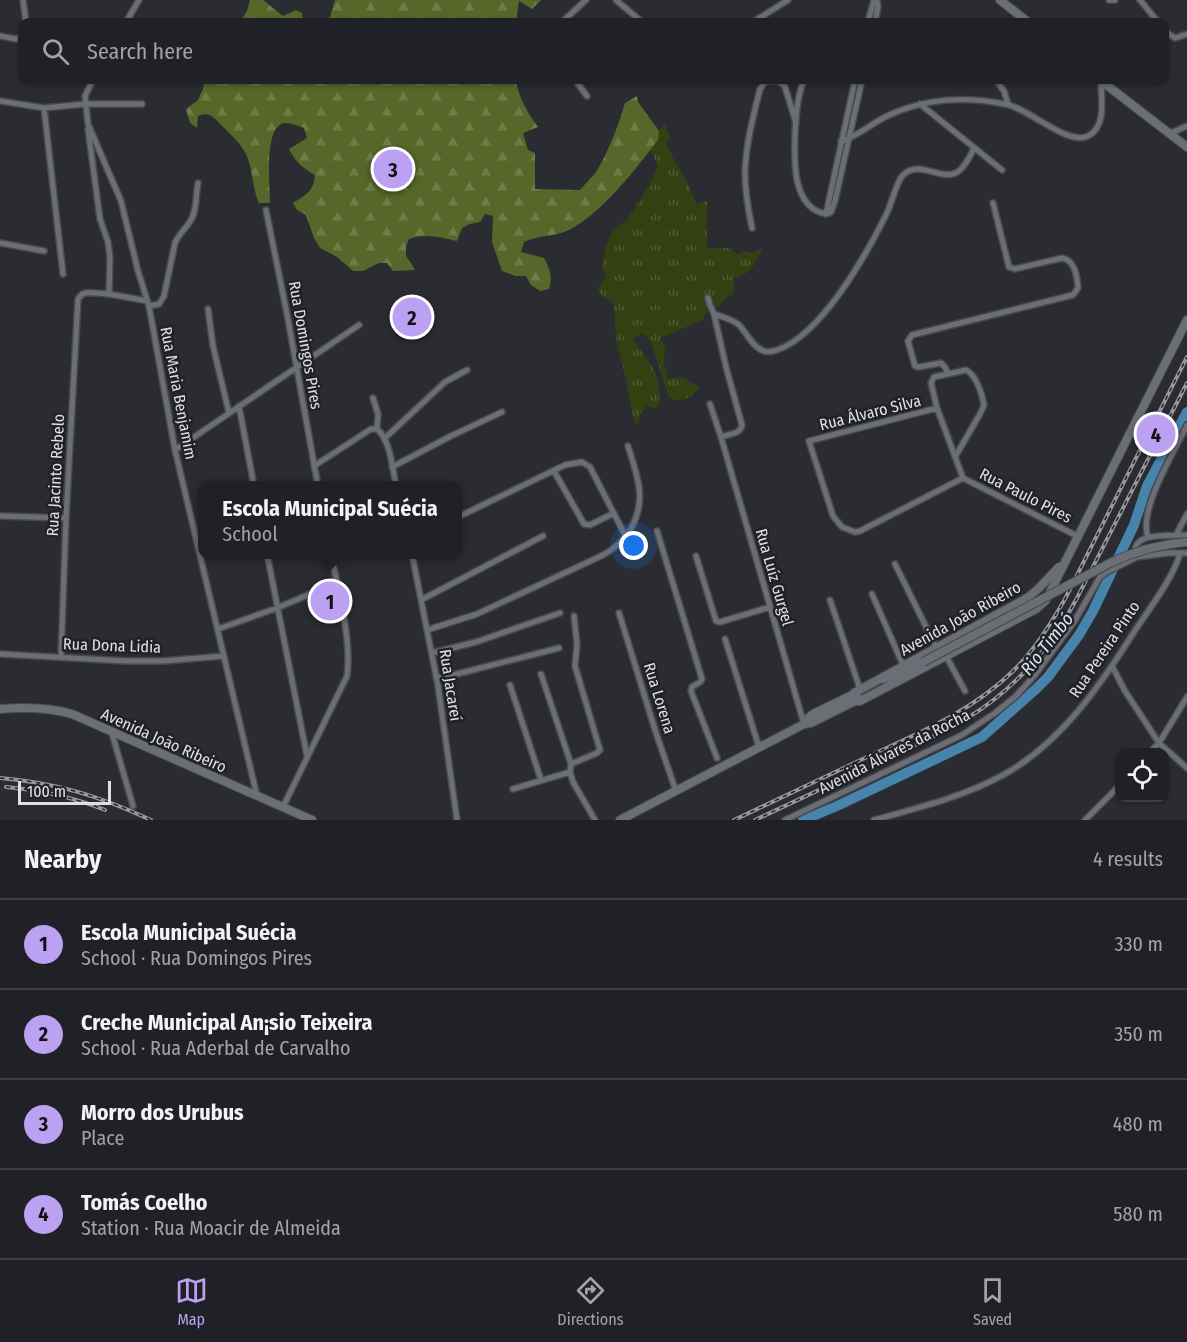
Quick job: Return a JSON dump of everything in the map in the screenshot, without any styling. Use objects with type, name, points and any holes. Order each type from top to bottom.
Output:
[{"type":"main road","points":[[1000,0],[1022,18]]},
{"type":"main road","points":[[1105,84],[1187,147]]},
{"type":"main road","points":[[1066,559],[1187,320]]},
{"type":"main road","name":"Avenida João Ribeiro","points":[[620,820],[676,790],[719,763],[759,747],[804,724],[811,723],[854,698],[888,685],[892,678],[1122,558],[1153,547],[1187,542]]},
{"type":"main road","name":"Avenida João Ribeiro","points":[[854,698],[854,693],[860,689],[1027,598],[1066,559]]},
{"type":"main road","name":"Avenida João Ribeiro","points":[[854,698],[860,701],[1036,609],[1052,590],[1066,559]]},
{"type":"main road","name":"Avenida João Ribeiro","points":[[0,709],[43,708],[80,717],[312,820]]},
{"type":"street","points":[[23,0],[25,18]]},
{"type":"street","points":[[128,18],[139,0]]},
{"type":"street","points":[[566,18],[586,0]]},
{"type":"street","points":[[616,0],[637,18]]},
{"type":"street","points":[[759,18],[788,0]]},
{"type":"street","points":[[869,18],[876,0]]},
{"type":"street","points":[[876,0],[878,7],[876,18]]},
{"type":"street","points":[[1108,0],[1114,0]]},
{"type":"street","points":[[1142,0],[1155,18]]},
{"type":"street","points":[[1169,34],[1175,38],[1187,34]]},
{"type":"street","points":[[0,36],[18,38]]},
{"type":"street","points":[[85,104],[85,96],[91,84]]},
{"type":"street","points":[[578,84],[587,96]]},
{"type":"street","points":[[752,228],[746,190],[747,147],[759,89],[763,84]]},
{"type":"street","points":[[783,84],[796,123]]},
{"type":"street","points":[[803,84],[796,123],[795,169],[799,189],[803,196],[811,207],[819,213],[826,214],[833,209],[861,84]]},
{"type":"street","points":[[826,214],[854,84]]},
{"type":"street","points":[[998,84],[1008,104]]},
{"type":"street","points":[[841,141],[849,139],[905,108],[939,100],[957,99],[1008,104],[1023,110],[1052,129],[1069,136],[1087,137],[1097,127],[1100,119],[1100,84]]},
{"type":"street","points":[[0,101],[44,108],[85,104],[141,104]]},
{"type":"street","name":"Rua Maria Benjamim","points":[[85,104],[88,124],[121,201],[148,304],[175,450],[198,546]]},
{"type":"street","points":[[920,104],[1002,170]]},
{"type":"street","points":[[44,108],[63,274]]},
{"type":"street","points":[[88,124],[100,219],[109,249],[109,294],[148,304],[159,304],[164,296],[175,243],[192,219],[198,183]]},
{"type":"street","points":[[1171,133],[1187,126]]},
{"type":"street","points":[[714,314],[733,321],[762,351],[783,348],[798,340],[818,320],[850,278],[872,243],[887,214],[898,183],[905,173],[924,169],[950,175],[962,168],[974,148]]},
{"type":"street","points":[[955,458],[984,405],[974,377],[969,370],[948,374],[941,363],[919,368],[915,366],[908,341],[912,334],[1073,295],[1078,288],[1072,263],[1066,258],[1015,269],[1009,267],[993,203]]},
{"type":"street","name":"Rua Domingos Pires","points":[[266,210],[317,481]]},
{"type":"street","points":[[0,243],[44,251]]},
{"type":"street","name":"Rua Jacinto Rebelo","points":[[61,657],[78,302],[80,296],[86,293],[109,294]]},
{"type":"street","points":[[708,298],[742,424],[738,432],[721,437]]},
{"type":"street","points":[[208,309],[213,346],[229,413]]},
{"type":"street","points":[[175,450],[359,325]]},
{"type":"street","points":[[385,438],[445,382],[467,370]]},
{"type":"street","name":"Rua Paulo Pires","points":[[948,374],[934,377],[931,387],[963,478],[1077,536]]},
{"type":"street","points":[[373,398],[378,414],[377,429]]},
{"type":"street","name":"Rua Luíz Gurgel","points":[[710,404],[804,724]]},
{"type":"street","points":[[239,406],[253,481]]},
{"type":"street","name":"Rua Álvaro Silva","points":[[860,531],[855,532],[842,527],[833,516],[809,441],[937,408]]},
{"type":"street","points":[[392,467],[502,412]]},
{"type":"street","points":[[1148,537],[1146,530],[1148,508],[1187,425]]},
{"type":"street","points":[[314,466],[371,429],[377,429],[385,438],[395,481]]},
{"type":"street","points":[[428,630],[477,614],[611,551],[626,537],[637,516],[639,488],[628,446]]},
{"type":"street","points":[[462,515],[565,465],[582,462],[590,467],[626,537]]},
{"type":"street","points":[[554,471],[584,524],[590,525],[614,513]]},
{"type":"street","name":"Rua Paulo Pires","points":[[860,531],[963,478]]},
{"type":"street","points":[[1176,536],[1187,515]]},
{"type":"street","points":[[0,516],[66,518]]},
{"type":"street","points":[[657,531],[701,676],[701,681],[692,687],[691,691],[719,763]]},
{"type":"street","points":[[1184,553],[1137,557],[1134,550],[1136,544],[1148,537],[1187,535]]},
{"type":"street","points":[[421,600],[543,536]]},
{"type":"street","name":"Rua Pereira Pinto","points":[[874,820],[959,795],[1002,776],[1044,745],[1091,696],[1184,553]]},
{"type":"street","points":[[696,556],[716,621],[720,622],[770,607]]},
{"type":"street","name":"Avenida Álvares da Rocha","points":[[785,820],[962,735],[995,713],[1016,696],[1052,654],[1074,622],[1096,583],[1107,572],[1137,557]]},
{"type":"street","name":"Rua Maria Benjamim","points":[[201,559],[257,796]]},
{"type":"street","points":[[268,559],[308,758]]},
{"type":"street","points":[[283,807],[347,676],[349,662],[332,559]]},
{"type":"street","name":"Rua Jacareí","points":[[413,559],[437,678],[457,820]]},
{"type":"street","points":[[895,564],[936,647]]},
{"type":"street","points":[[218,630],[336,583]]},
{"type":"street","points":[[872,594],[903,665]]},
{"type":"street","points":[[830,600],[860,689]]},
{"type":"street","points":[[432,653],[476,642],[560,613]]},
{"type":"street","name":"Rua Lorena","points":[[619,613],[676,790]]},
{"type":"street","points":[[571,764],[600,750],[575,666],[577,644],[574,616]]},
{"type":"street","points":[[725,639],[759,747]]},
{"type":"street","points":[[437,678],[559,648]]},
{"type":"street","name":"Rua Dona Lidia","points":[[0,654],[147,661],[224,656]]},
{"type":"street","points":[[946,656],[965,691]]},
{"type":"street","points":[[1112,666],[1125,691],[1159,742],[1187,768]]},
{"type":"street","points":[[541,674],[571,764],[570,772],[573,782],[595,820]]},
{"type":"street","points":[[510,685],[541,780]]},
{"type":"street","points":[[1154,748],[1187,698]]},
{"type":"street","points":[[111,730],[133,806]]},
{"type":"street","points":[[513,789],[570,772]]},
{"type":"street","points":[[1085,820],[1115,789]]},
{"type":"green space","points":[[250,0],[263,0],[283,16],[296,10],[302,13],[303,18],[243,18]]},
{"type":"green space","points":[[335,0],[541,0],[532,9],[519,1],[517,18],[328,18]]},
{"type":"green space","points":[[202,84],[517,84],[521,99],[538,127],[523,133],[528,150],[535,153],[535,189],[580,190],[596,172],[605,156],[625,103],[637,96],[638,102],[659,131],[658,140],[639,164],[594,213],[569,230],[524,242],[521,252],[544,258],[548,266],[551,280],[549,289],[540,291],[531,285],[526,276],[516,276],[502,271],[492,242],[493,216],[485,214],[480,222],[462,228],[457,241],[427,236],[409,239],[406,256],[415,270],[393,271],[387,263],[379,263],[363,271],[353,271],[337,257],[320,248],[306,215],[297,210],[293,203],[308,192],[313,185],[315,175],[294,158],[289,149],[307,138],[304,128],[287,123],[281,124],[276,129],[270,148],[270,203],[259,203],[248,160],[238,142],[211,116],[198,116],[197,128],[190,123],[186,109],[198,100],[204,86]]},
{"type":"green space","points":[[665,124],[670,139],[666,143],[687,181],[696,204],[707,201],[707,248],[728,248],[737,254],[762,249],[755,264],[744,274],[734,278],[734,294],[727,297],[719,306],[705,313],[703,319],[698,322],[660,338],[665,346],[664,363],[668,379],[684,377],[700,387],[690,397],[683,400],[669,398],[651,342],[643,333],[632,338],[654,370],[659,388],[657,409],[646,406],[640,414],[639,425],[634,422],[616,339],[614,305],[609,299],[602,297],[598,288],[607,276],[602,267],[605,249],[613,230],[626,221],[646,191],[657,169],[657,163],[650,150],[658,140],[659,131]]},
{"type":"waterway","name":"Rio Timbó","points":[[803,820],[982,737],[1048,677],[1079,635],[1093,611],[1134,525],[1147,486],[1187,412]]},
{"type":"railway","points":[[734,820],[943,721],[979,699],[1020,664],[1041,637],[1065,599],[1187,357]]},
{"type":"railway","points":[[894,755],[951,728],[986,706],[1017,680],[1044,650],[1077,598],[1187,383]]},
{"type":"railway","points":[[755,820],[853,774]]},
{"type":"railway","points":[[0,778],[41,783],[78,792],[151,820]]},
{"type":"railway","points":[[6,787],[56,795],[105,810]]},
{"type":"place","name":"Morro dos Urubus","points":[[393,169]]},
{"type":"place","name":"Creche Municipal An¡sio Teixeira","points":[[412,317]]},
{"type":"place","name":"Tomás Coelho","points":[[1156,434]]},
{"type":"place","name":"Escola Municipal Suécia","points":[[330,601]]}]
